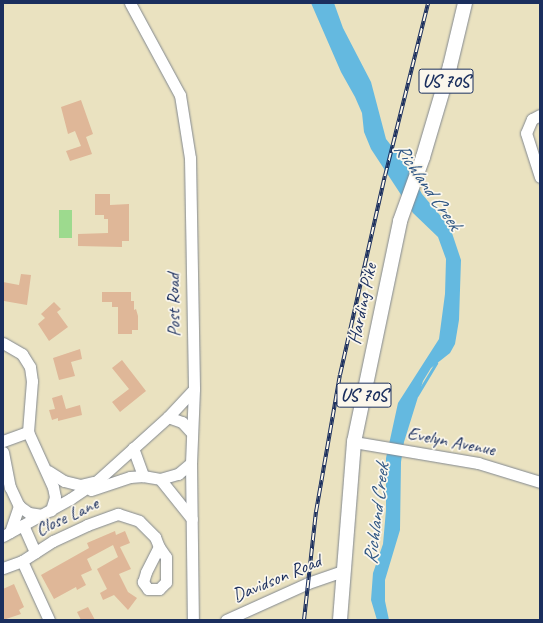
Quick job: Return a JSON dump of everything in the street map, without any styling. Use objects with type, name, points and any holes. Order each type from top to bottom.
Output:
[{"type":"main road","name":"Harding Pike","points":[[340,620],[342,571],[354,442],[400,221],[423,157],[450,66],[465,3]]},
{"type":"street","name":"Post Road","points":[[130,3],[180,95],[190,158],[194,389],[191,463],[193,620]]},
{"type":"street","points":[[540,115],[532,119],[526,133],[540,177]]},
{"type":"street","points":[[3,343],[22,354],[30,367],[32,381],[28,432],[48,471],[55,498],[46,512]]},
{"type":"street","points":[[7,534],[70,499],[98,480],[168,417],[194,389]]},
{"type":"street","points":[[168,417],[182,422],[192,433]]},
{"type":"street","points":[[3,441],[28,432]]},
{"type":"street","name":"Evelyn Avenue","points":[[354,442],[478,463],[540,482]]},
{"type":"street","points":[[133,448],[142,476]]},
{"type":"street","points":[[3,452],[10,487],[19,506],[29,513],[46,512]]},
{"type":"street","points":[[70,499],[119,479],[142,476],[160,479],[178,474],[191,463]]},
{"type":"street","points":[[48,471],[64,481],[80,485],[98,480]]},
{"type":"street","points":[[160,479],[192,519]]},
{"type":"street","points":[[7,534],[19,506]]},
{"type":"street","name":"Close Lane","points":[[4,563],[22,561],[35,552],[87,525],[118,514],[139,521],[155,537],[159,548]]},
{"type":"street","points":[[23,525],[35,552]]},
{"type":"street","points":[[22,561],[49,620]]},
{"type":"street","name":"Davidson Road","points":[[226,620],[308,583],[342,571]]},
{"type":"green space","points":[[59,210],[72,210],[72,238],[59,238]]},
{"type":"water","points":[[311,3],[334,3],[343,28],[371,82],[386,139],[404,162],[422,194],[450,227],[461,260],[459,320],[455,344],[450,353],[431,368],[423,381],[404,442],[401,462],[400,530],[385,580],[385,601],[389,620],[377,620],[371,600],[373,573],[383,544],[386,510],[386,458],[398,403],[439,339],[445,294],[446,259],[438,237],[413,213],[371,149],[364,132],[362,113],[341,72]]},
{"type":"building","points":[[81,100],[93,134],[86,137],[92,154],[70,161],[66,151],[81,146],[75,131],[68,134],[61,107]]},
{"type":"building","points":[[95,194],[110,194],[110,205],[129,204],[129,241],[122,241],[122,247],[78,246],[78,234],[108,233],[108,219],[104,219],[104,215],[95,215]]},
{"type":"building","points":[[21,274],[31,275],[27,305],[4,301],[3,282],[19,285]]},
{"type":"building","points":[[102,292],[131,292],[131,301],[134,301],[134,310],[136,309],[138,316],[138,330],[132,330],[132,334],[118,334],[118,307],[112,307],[112,302],[102,302]]},
{"type":"building","points":[[54,302],[61,309],[57,312],[68,327],[49,341],[38,324],[45,318],[41,314]]},
{"type":"building","points":[[80,349],[82,359],[71,362],[75,376],[59,380],[53,358]]},
{"type":"building","points":[[122,360],[146,391],[120,412],[112,402],[129,389],[112,368]]},
{"type":"building","points":[[62,395],[66,409],[80,405],[82,415],[58,421],[58,418],[52,420],[49,410],[55,409],[52,398]]},
{"type":"building","points":[[115,531],[116,535],[125,531],[130,543],[120,547],[131,569],[119,574],[128,592],[137,598],[128,610],[114,595],[103,600],[100,593],[107,589],[97,569],[118,557],[113,545],[87,559],[92,570],[81,575],[86,585],[77,590],[76,587],[54,599],[41,575],[89,548],[87,543]]},
{"type":"building","points":[[14,584],[24,607],[19,610],[21,614],[3,620],[3,589]]},
{"type":"building","points":[[88,607],[95,620],[81,620],[77,612]]},
{"type":"waterway","name":"Richland Creek","points":[[417,395],[436,363]]},
{"type":"railway","points":[[304,620],[316,512],[340,375],[385,176],[428,3]]}]
